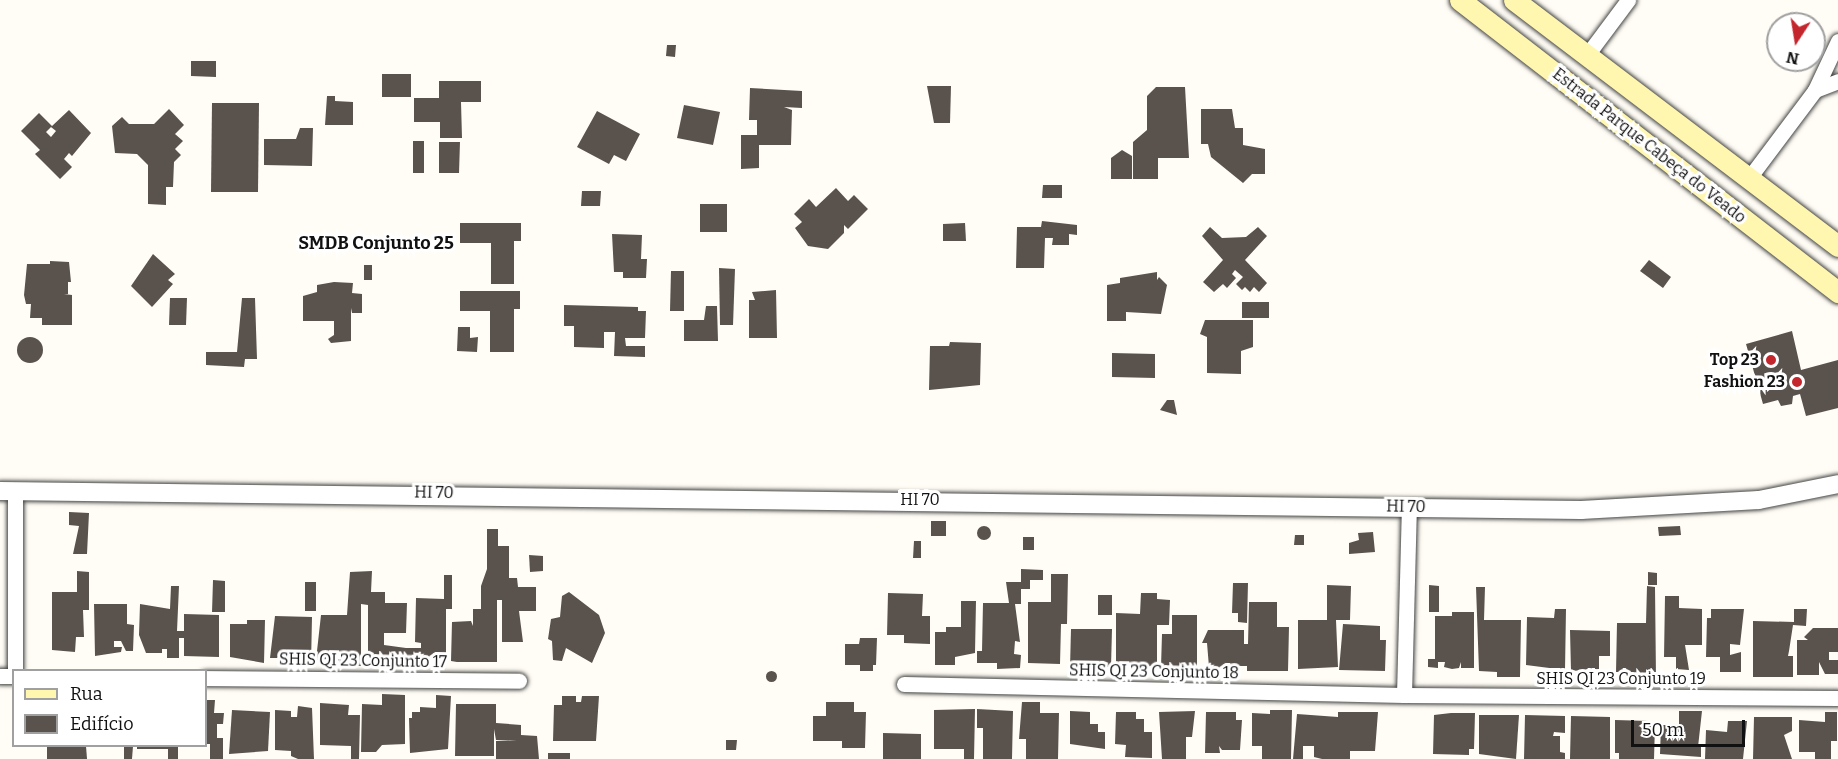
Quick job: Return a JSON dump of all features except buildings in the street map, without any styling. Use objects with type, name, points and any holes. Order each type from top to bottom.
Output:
[{"type":"main road","name":"Estrada Parque Cabeça do Veado","points":[[1460,0],[1838,292]]},
{"type":"main road","name":"Estrada Parque Cabeça do Veado","points":[[1514,0],[1838,246]]},
{"type":"street","points":[[1587,56],[1628,0]]},
{"type":"street","points":[[1749,178],[1815,90],[1838,41]]},
{"type":"street","points":[[1815,90],[1838,81]]},
{"type":"street","name":"HI 70","points":[[7,491],[1653,509],[1759,500],[1838,484]]},
{"type":"street","points":[[7,491],[15,669]]},
{"type":"street","points":[[1404,695],[1409,507]]},
{"type":"street","name":"SHIS QI 23 Conjunto 17","points":[[207,678],[519,681]]},
{"type":"street","name":"SHIS QI 23 Conjunto 18","points":[[904,684],[1404,695]]},
{"type":"street","name":"SHIS QI 23 Conjunto 19","points":[[1404,695],[1838,698]]},
{"type":"place","name":"Top 23","points":[[1771,360]]},
{"type":"place","name":"Fashion 23","points":[[1797,382]]},
{"type":"district","name":"SMDB Conjunto 25","points":[[376,243]]}]
